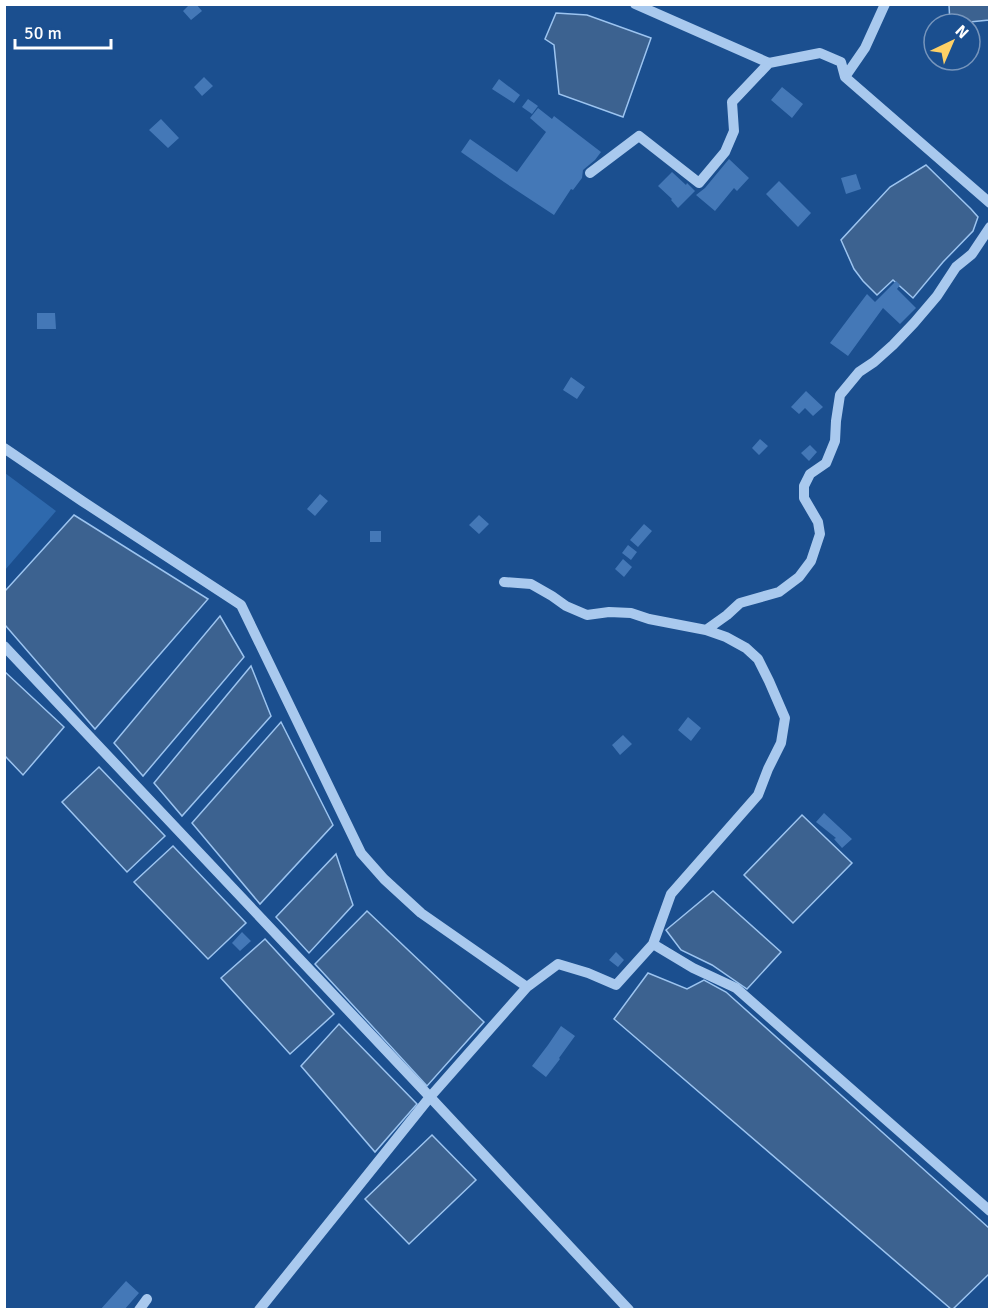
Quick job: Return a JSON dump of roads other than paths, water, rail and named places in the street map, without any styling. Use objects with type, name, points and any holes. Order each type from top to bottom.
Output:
[{"type":"street","points":[[635,4],[769,63],[820,53],[841,62],[845,78],[990,202]]},
{"type":"street","points":[[845,78],[865,48],[885,4]]},
{"type":"street","points":[[591,173],[639,136],[699,183],[725,152],[734,131],[732,102],[769,63]]},
{"type":"street","points":[[706,630],[740,603],[779,591],[799,577],[811,561],[820,534],[818,522],[804,498],[804,486],[810,474],[826,463],[836,441],[840,395],[859,372],[880,356],[914,323],[937,296],[956,267],[972,254],[990,226]]},
{"type":"street","points":[[4,448],[241,604],[361,853],[384,879],[422,913],[527,987]]},
{"type":"street","points":[[259,1310],[430,1097],[527,987],[558,964],[616,985],[653,944],[671,894],[758,795],[781,743],[785,718],[758,659],[746,648],[726,637],[706,630],[649,619],[631,613],[609,612],[588,615],[566,606],[531,584],[504,582]]},
{"type":"street","points":[[4,646],[629,1310]]},
{"type":"street","points":[[653,944],[693,968],[736,988],[990,1211]]},
{"type":"street","points":[[139,1310],[147,1299]]}]
